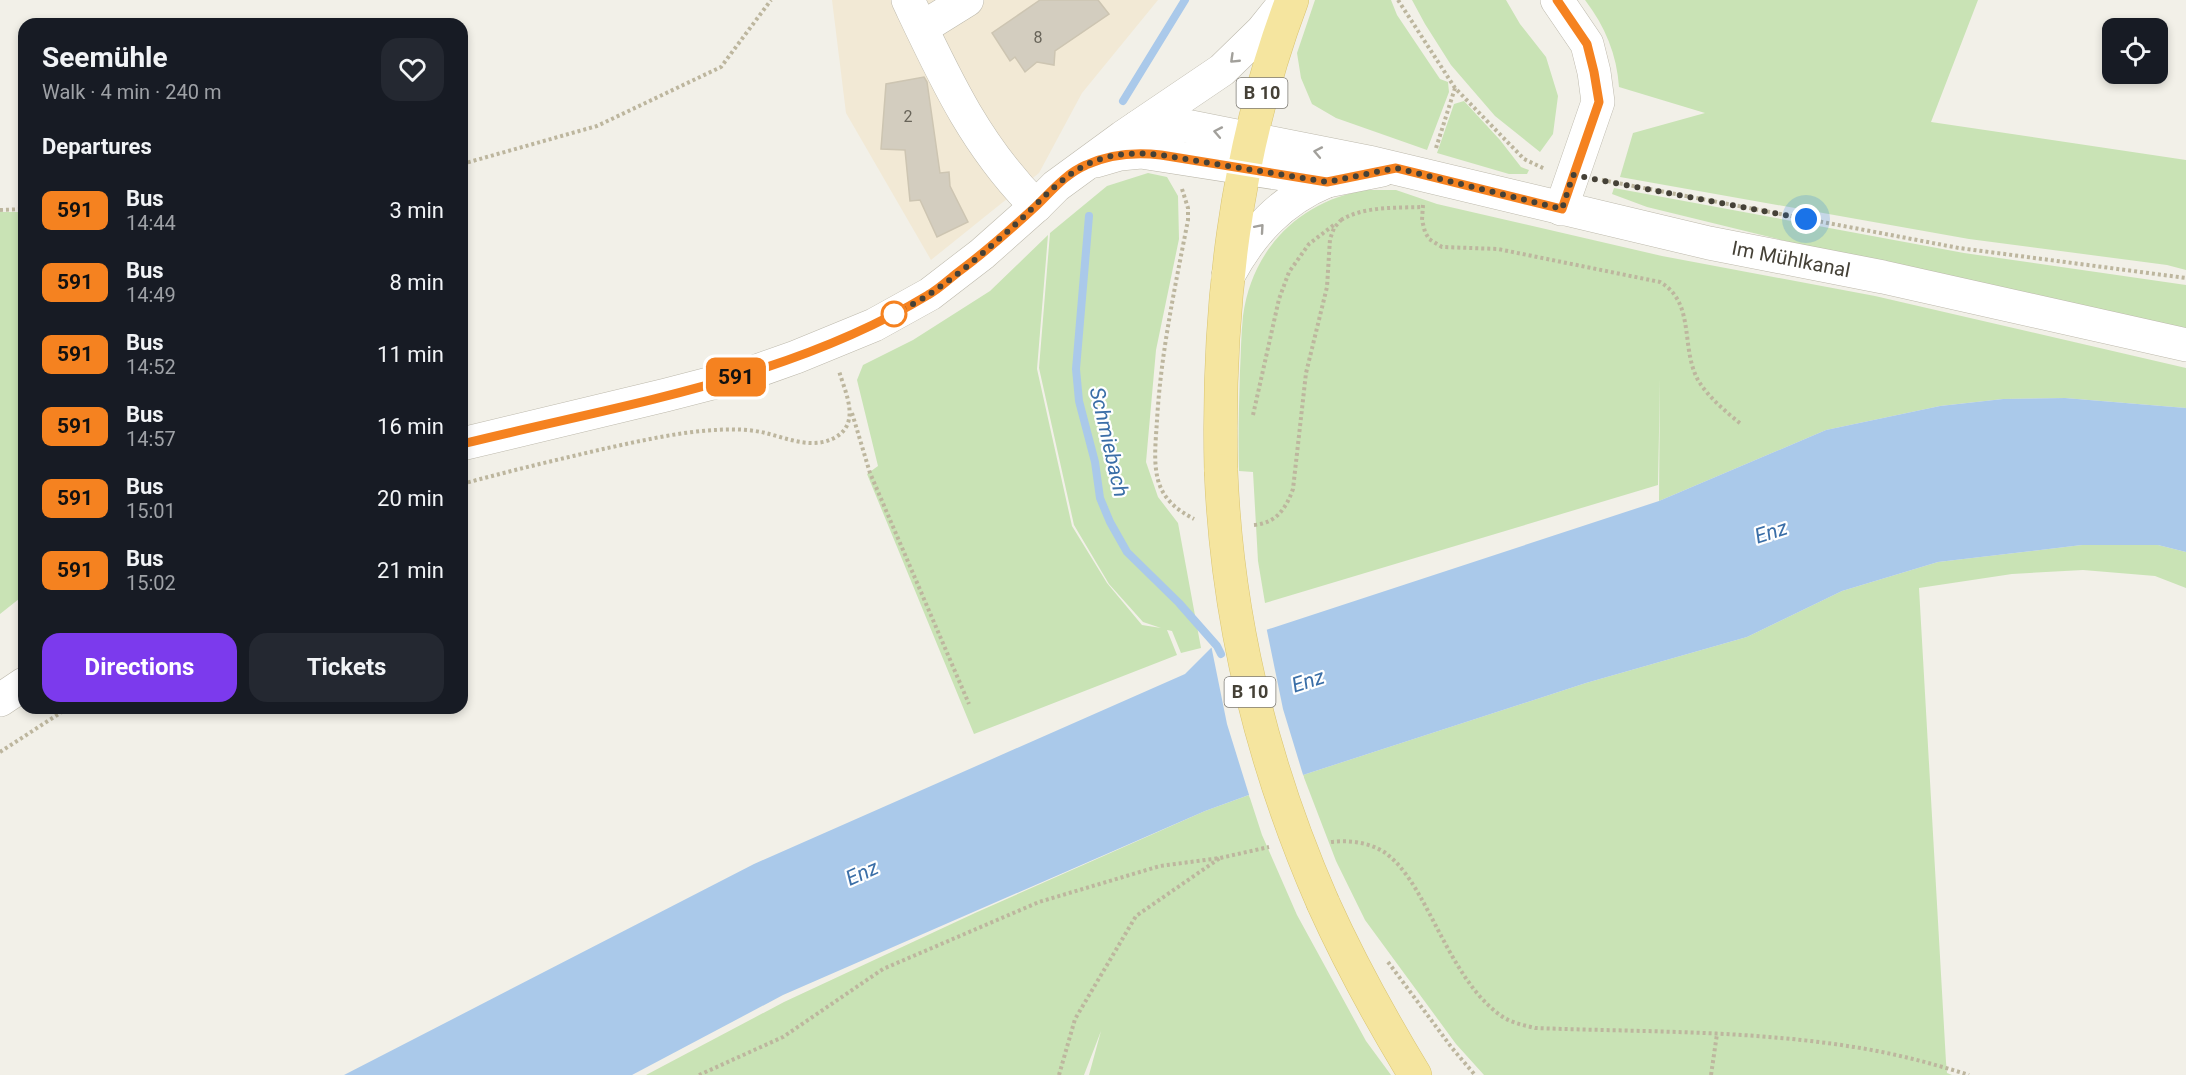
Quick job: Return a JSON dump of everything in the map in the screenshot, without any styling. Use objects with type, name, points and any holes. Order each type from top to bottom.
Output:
[{"type":"main road","name":"B 10","points":[[1292,0],[1274,47],[1237,199],[1228,276],[1221,372],[1221,471],[1228,567],[1251,693],[1268,759],[1287,815],[1323,903],[1362,984],[1415,1075]]},
{"type":"street","points":[[967,0],[915,14],[954,94],[983,145],[1020,191],[1046,196]]},
{"type":"street","points":[[468,443],[751,373],[874,325],[930,294],[982,254],[1046,196],[1085,165],[1204,83],[1233,60],[1262,31],[1287,0]]},
{"type":"street","points":[[1557,0],[1587,44],[1599,102],[1562,209]]},
{"type":"street","points":[[1138,127],[1152,124],[1176,125],[1248,153]]},
{"type":"street","points":[[1085,165],[1120,154],[1141,152],[1248,153]]},
{"type":"street","name":"Im Mühlkanal","points":[[1248,153],[1327,182],[1396,168]]},
{"type":"street","name":"Im Mühlkanal","points":[[1248,153],[1396,168],[1427,174],[1562,209],[1709,243],[1883,277],[2186,345]]},
{"type":"street","points":[[1228,276],[1238,256],[1272,215],[1302,193],[1327,182]]},
{"type":"street","points":[[0,700],[18,688]]},
{"type":"path","points":[[468,162],[597,126],[721,67],[771,0]]},
{"type":"path","points":[[1398,0],[1455,88],[1524,159],[1544,169],[1959,248],[2186,278]]},
{"type":"path","points":[[1427,174],[1455,88]]},
{"type":"path","points":[[1253,415],[1280,299],[1289,272],[1301,253],[1309,244],[1348,216],[1373,210],[1423,207],[1422,220],[1428,240],[1442,247],[1498,249],[1660,282],[1670,288],[1682,307],[1691,361],[1698,380],[1716,401],[1741,424]]},
{"type":"path","points":[[0,210],[18,209]]},
{"type":"path","points":[[836,361],[870,473],[969,704]]},
{"type":"path","points":[[468,482],[594,451],[696,432],[741,430],[760,432],[808,444],[818,443],[838,436],[843,431],[851,410]]},
{"type":"path","points":[[0,752],[59,714]]},
{"type":"path","points":[[1324,842],[1361,843],[1373,846],[1394,860],[1413,885],[1474,990],[1500,1015],[1509,1020],[1535,1028],[1717,1034],[1809,1041],[1901,1055],[1969,1075]]},
{"type":"path","points":[[699,1075],[783,1036],[883,969],[1039,902],[1160,866],[1220,858],[1276,847]]},
{"type":"path","points":[[1059,1075],[1075,1018],[1136,916],[1220,858]]},
{"type":"path","points":[[1385,958],[1452,1048],[1476,1075]]},
{"type":"path","points":[[1712,1075],[1717,1034]]},
{"type":"shaded area","points":[[832,0],[1158,0],[1082,93],[1039,173],[931,260],[846,113]]},
{"type":"green space","points":[[1315,0],[1391,0],[1397,15],[1440,79],[1448,82],[1449,92],[1427,150],[1336,118],[1312,104],[1301,78],[1297,53]]},
{"type":"green space","points":[[1412,0],[1506,0],[1520,24],[1546,57],[1558,96],[1553,134],[1540,152],[1495,116],[1451,65]]},
{"type":"green space","points":[[1585,0],[1978,0],[1931,122],[2186,160],[2186,270],[2167,265],[1969,239],[1620,177],[1633,133],[1705,113],[1619,87],[1616,64],[1609,41]]},
{"type":"green space","points":[[1464,101],[1521,167],[1529,170],[1527,174],[1509,174],[1437,153],[1454,104]]},
{"type":"green space","points":[[1148,173],[1167,177],[1178,196],[1179,239],[1156,350],[1146,462],[1158,497],[1178,523],[1201,648],[1181,653],[1172,631],[1167,630],[1177,655],[974,734],[867,474],[878,466],[857,380],[863,365],[913,340],[990,291],[1048,235],[1037,369],[1072,526],[1107,583],[1142,625],[1161,628],[1143,622],[1109,584],[1074,525],[1039,368],[1050,233],[1107,186]]},
{"type":"green space","points":[[1614,188],[1964,253],[2186,285],[2186,335],[1647,207],[1612,194]]},
{"type":"green space","points":[[1367,190],[1396,190],[1437,204],[1662,256],[1875,296],[2186,368],[2186,408],[2065,398],[2003,399],[1940,406],[1826,430],[1659,501],[1660,379],[1658,485],[1265,603],[1258,561],[1253,472],[1239,471],[1241,337],[1248,291],[1269,249],[1301,216],[1343,195]]},
{"type":"green space","points":[[0,212],[18,212],[18,600],[0,614]]},
{"type":"green space","points":[[2082,545],[2158,545],[2186,552],[2186,588],[2155,576],[2083,570],[2012,574],[1919,588],[1946,1062],[1947,1073],[1952,1075],[1484,1075],[1456,1044],[1365,920],[1336,861],[1303,775],[1586,683],[1747,637],[1842,591],[1938,562]]},
{"type":"green space","points":[[1249,795],[1262,835],[1297,915],[1366,1041],[1391,1075],[1089,1075],[1101,1031],[1084,1075],[646,1075],[784,1002],[975,913],[1205,811]]},
{"type":"water","name":"Enz","points":[[2065,398],[2186,408],[2186,552],[2158,545],[2082,545],[1938,562],[1842,591],[1747,637],[1586,683],[1303,775],[1205,811],[783,995],[632,1075],[344,1075],[754,864],[1185,674],[1211,648],[1659,501],[1826,430],[1940,406],[2003,399]]},
{"type":"pier","points":[[1266,626],[1283,709],[1304,778],[1250,798],[1227,724],[1211,645]]},
{"type":"building","points":[[1040,0],[1098,0],[1109,14],[1055,51],[1054,65],[1037,62],[1025,72],[1015,57],[1010,61],[992,33]]},
{"type":"building","points":[[924,77],[927,82],[940,173],[949,172],[950,186],[968,222],[937,237],[920,200],[910,201],[905,150],[881,149],[886,84]]},
{"type":"waterway","name":"Schmiebach","points":[[1123,101],[1185,0]]},
{"type":"waterway","name":"Schmiebach","points":[[1089,216],[1076,369],[1079,401],[1095,462],[1100,498],[1127,552],[1179,603],[1217,646],[1221,654]]},
{"type":"bus line","name":"591","points":[[468,442],[751,373],[874,325],[930,294],[982,254],[1056,186],[1085,165],[1120,154],[1141,152],[1327,182],[1396,168],[1562,209],[1599,102],[1587,44],[1557,0]]},
{"type":"route","points":[[894,314],[930,294],[982,254],[1056,186],[1085,165],[1120,154],[1141,152],[1327,182],[1396,168],[1562,209],[1573,175],[1806,219]]}]
